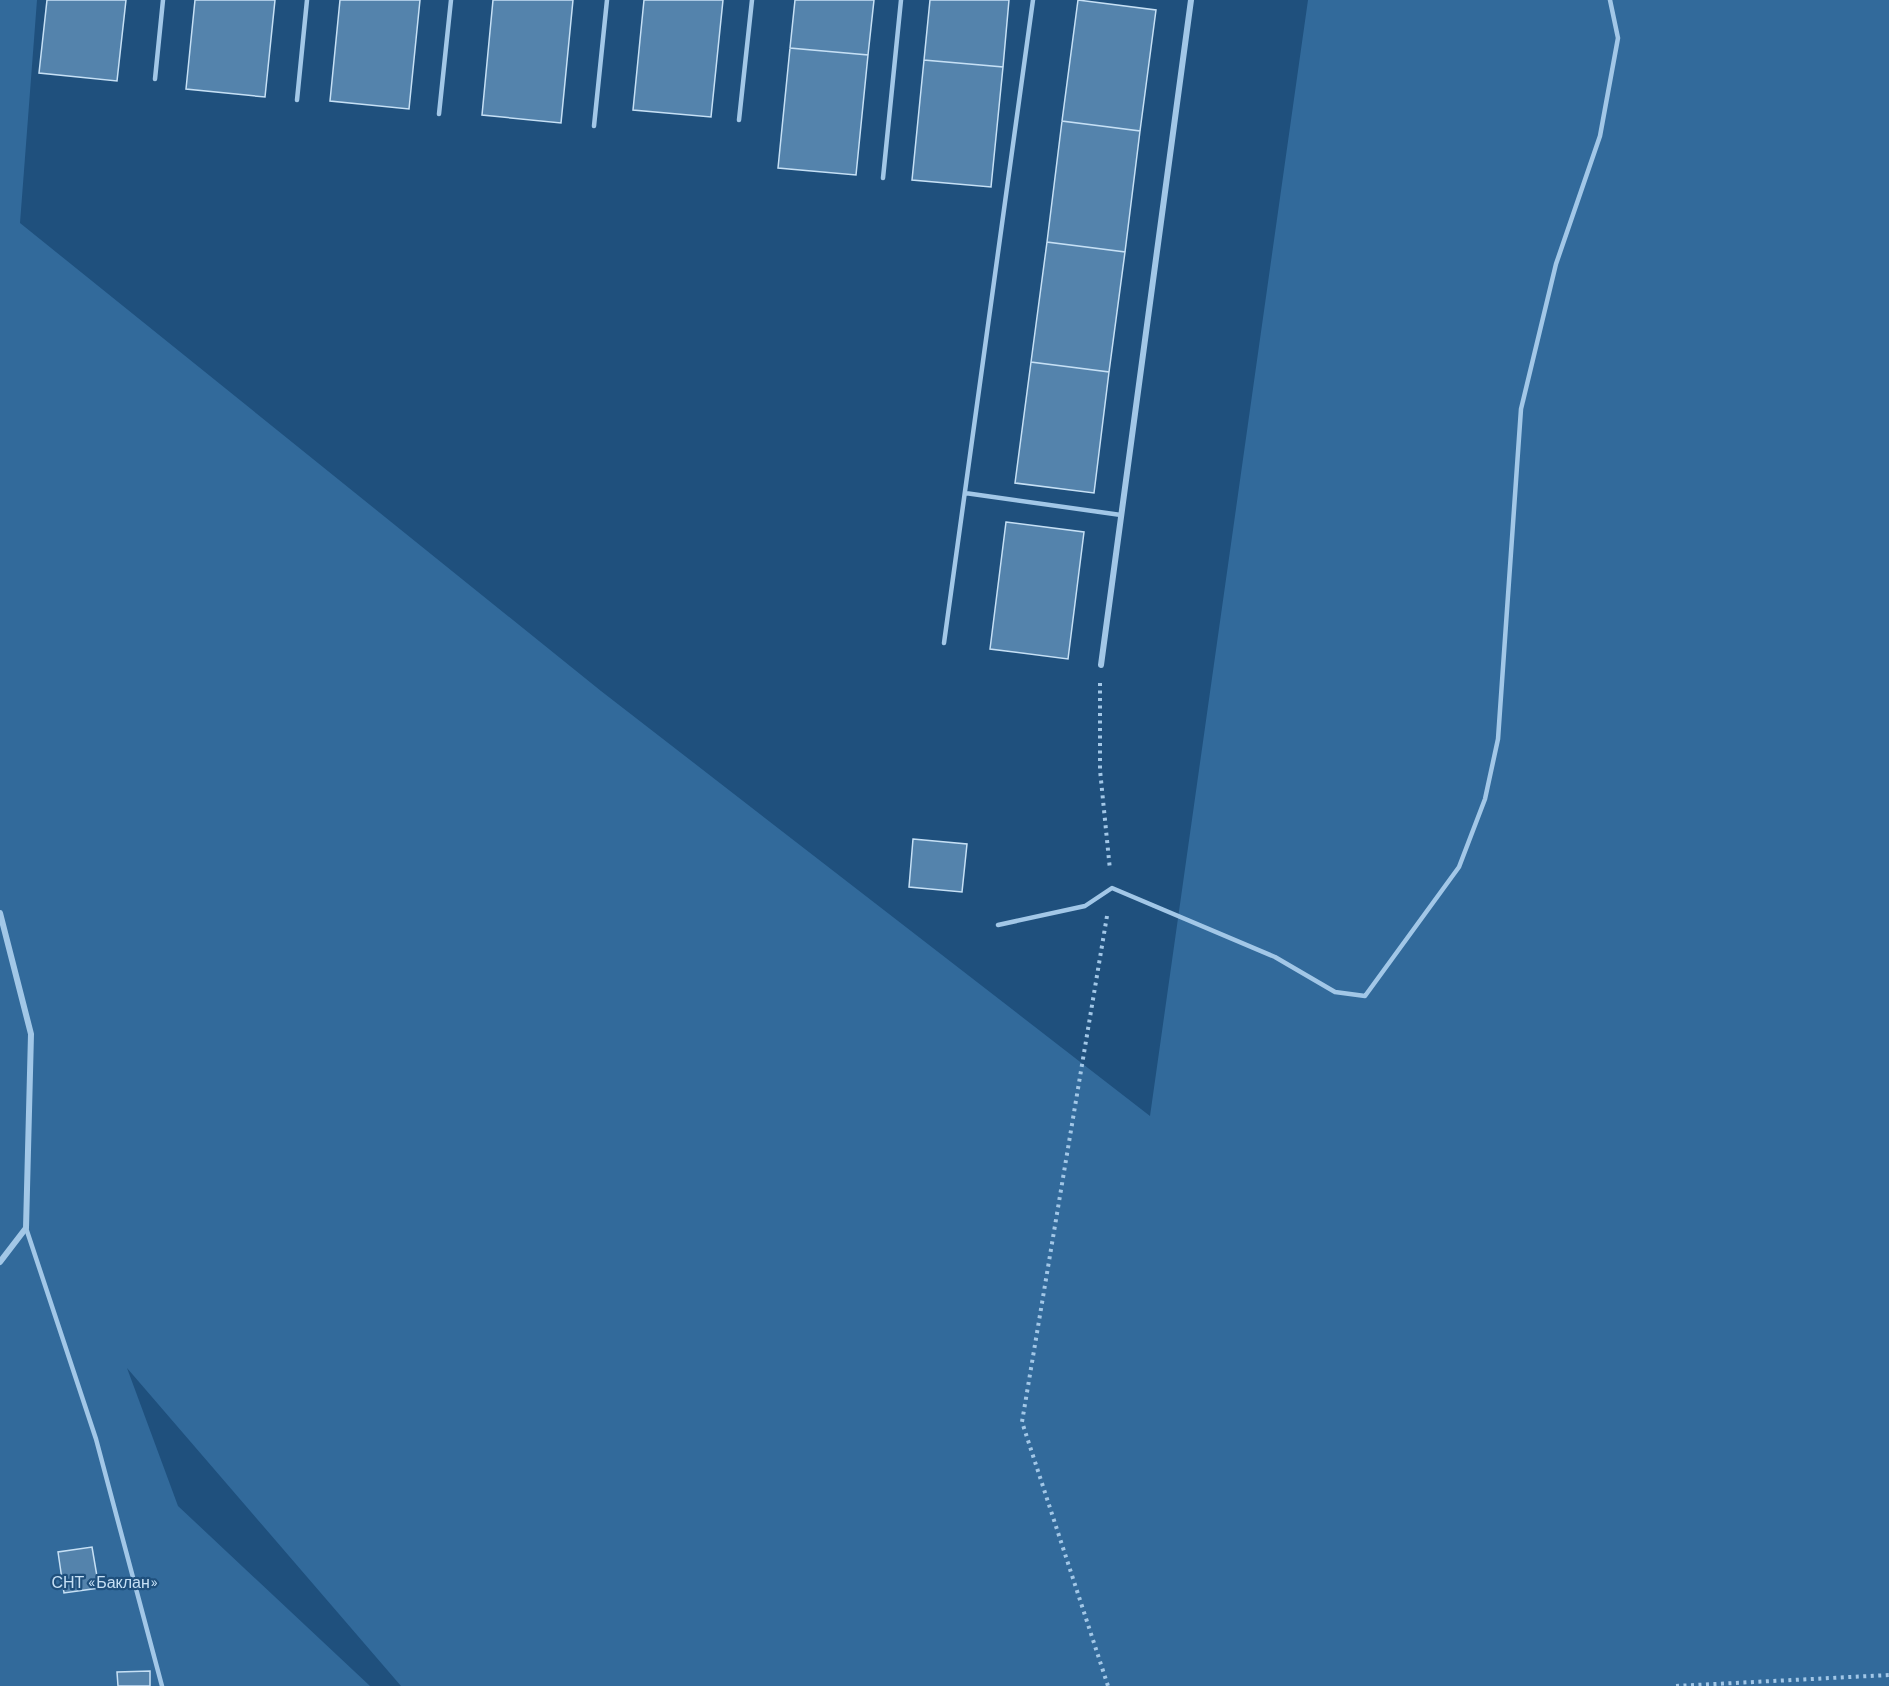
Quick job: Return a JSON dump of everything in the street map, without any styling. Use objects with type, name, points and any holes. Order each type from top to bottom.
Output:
[{"type":"street","points":[[1101,665],[1191,0]]},
{"type":"street","points":[[0,913],[31,1034],[26,1228],[0,1263]]},
{"type":"lane","points":[[155,79],[163,0]]},
{"type":"lane","points":[[297,100],[307,0]]},
{"type":"lane","points":[[439,114],[451,0]]},
{"type":"lane","points":[[594,126],[607,0]]},
{"type":"lane","points":[[739,120],[752,0]]},
{"type":"lane","points":[[883,178],[901,0]]},
{"type":"lane","points":[[944,643],[1034,0]]},
{"type":"lane","points":[[998,925],[1085,906],[1112,888],[1275,957],[1335,992],[1365,996],[1459,867],[1485,799],[1498,739],[1521,409],[1556,264],[1600,135],[1618,38],[1610,0]]},
{"type":"lane","points":[[965,493],[1121,515]]},
{"type":"lane","points":[[26,1228],[96,1439],[162,1686]]},
{"type":"path","points":[[1101,665],[1100,770],[1112,888],[1022,1422],[1108,1686]]},
{"type":"path","points":[[1676,1686],[1889,1676]]},
{"type":"green space","name":"СНТ «Баклан»","points":[[0,0],[37,0],[20,223],[601,691],[1150,1116],[1308,0],[1889,0],[1889,1686],[401,1686],[127,1368],[178,1506],[370,1686],[0,1686]]},
{"type":"building","points":[[47,0],[126,0],[117,81],[39,73]]},
{"type":"building","points":[[195,0],[275,0],[265,97],[186,89]]},
{"type":"building","points":[[340,0],[420,0],[409,109],[330,101]]},
{"type":"building","points":[[493,0],[573,0],[561,123],[482,115]]},
{"type":"building","points":[[644,0],[723,0],[711,117],[633,110]]},
{"type":"building","points":[[795,0],[874,0],[868,55],[790,48]]},
{"type":"building","points":[[930,0],[1009,0],[1003,67],[924,60]]},
{"type":"building","points":[[1078,0],[1156,10],[1140,131],[1062,121]]},
{"type":"building","points":[[790,48],[868,55],[856,175],[778,168]]},
{"type":"building","points":[[924,60],[1003,67],[991,187],[912,180]]},
{"type":"building","points":[[1062,121],[1140,131],[1125,252],[1047,242]]},
{"type":"building","points":[[1047,242],[1125,252],[1109,372],[1031,362]]},
{"type":"building","points":[[1031,362],[1109,372],[1094,493],[1015,483]]},
{"type":"building","points":[[1006,522],[1084,532],[1068,659],[990,649]]},
{"type":"building","points":[[913,839],[967,844],[962,892],[909,887]]},
{"type":"building","points":[[92,1547],[99,1588],[64,1593],[58,1552]]},
{"type":"building","points":[[150,1671],[150,1686],[118,1686],[117,1672]]}]
